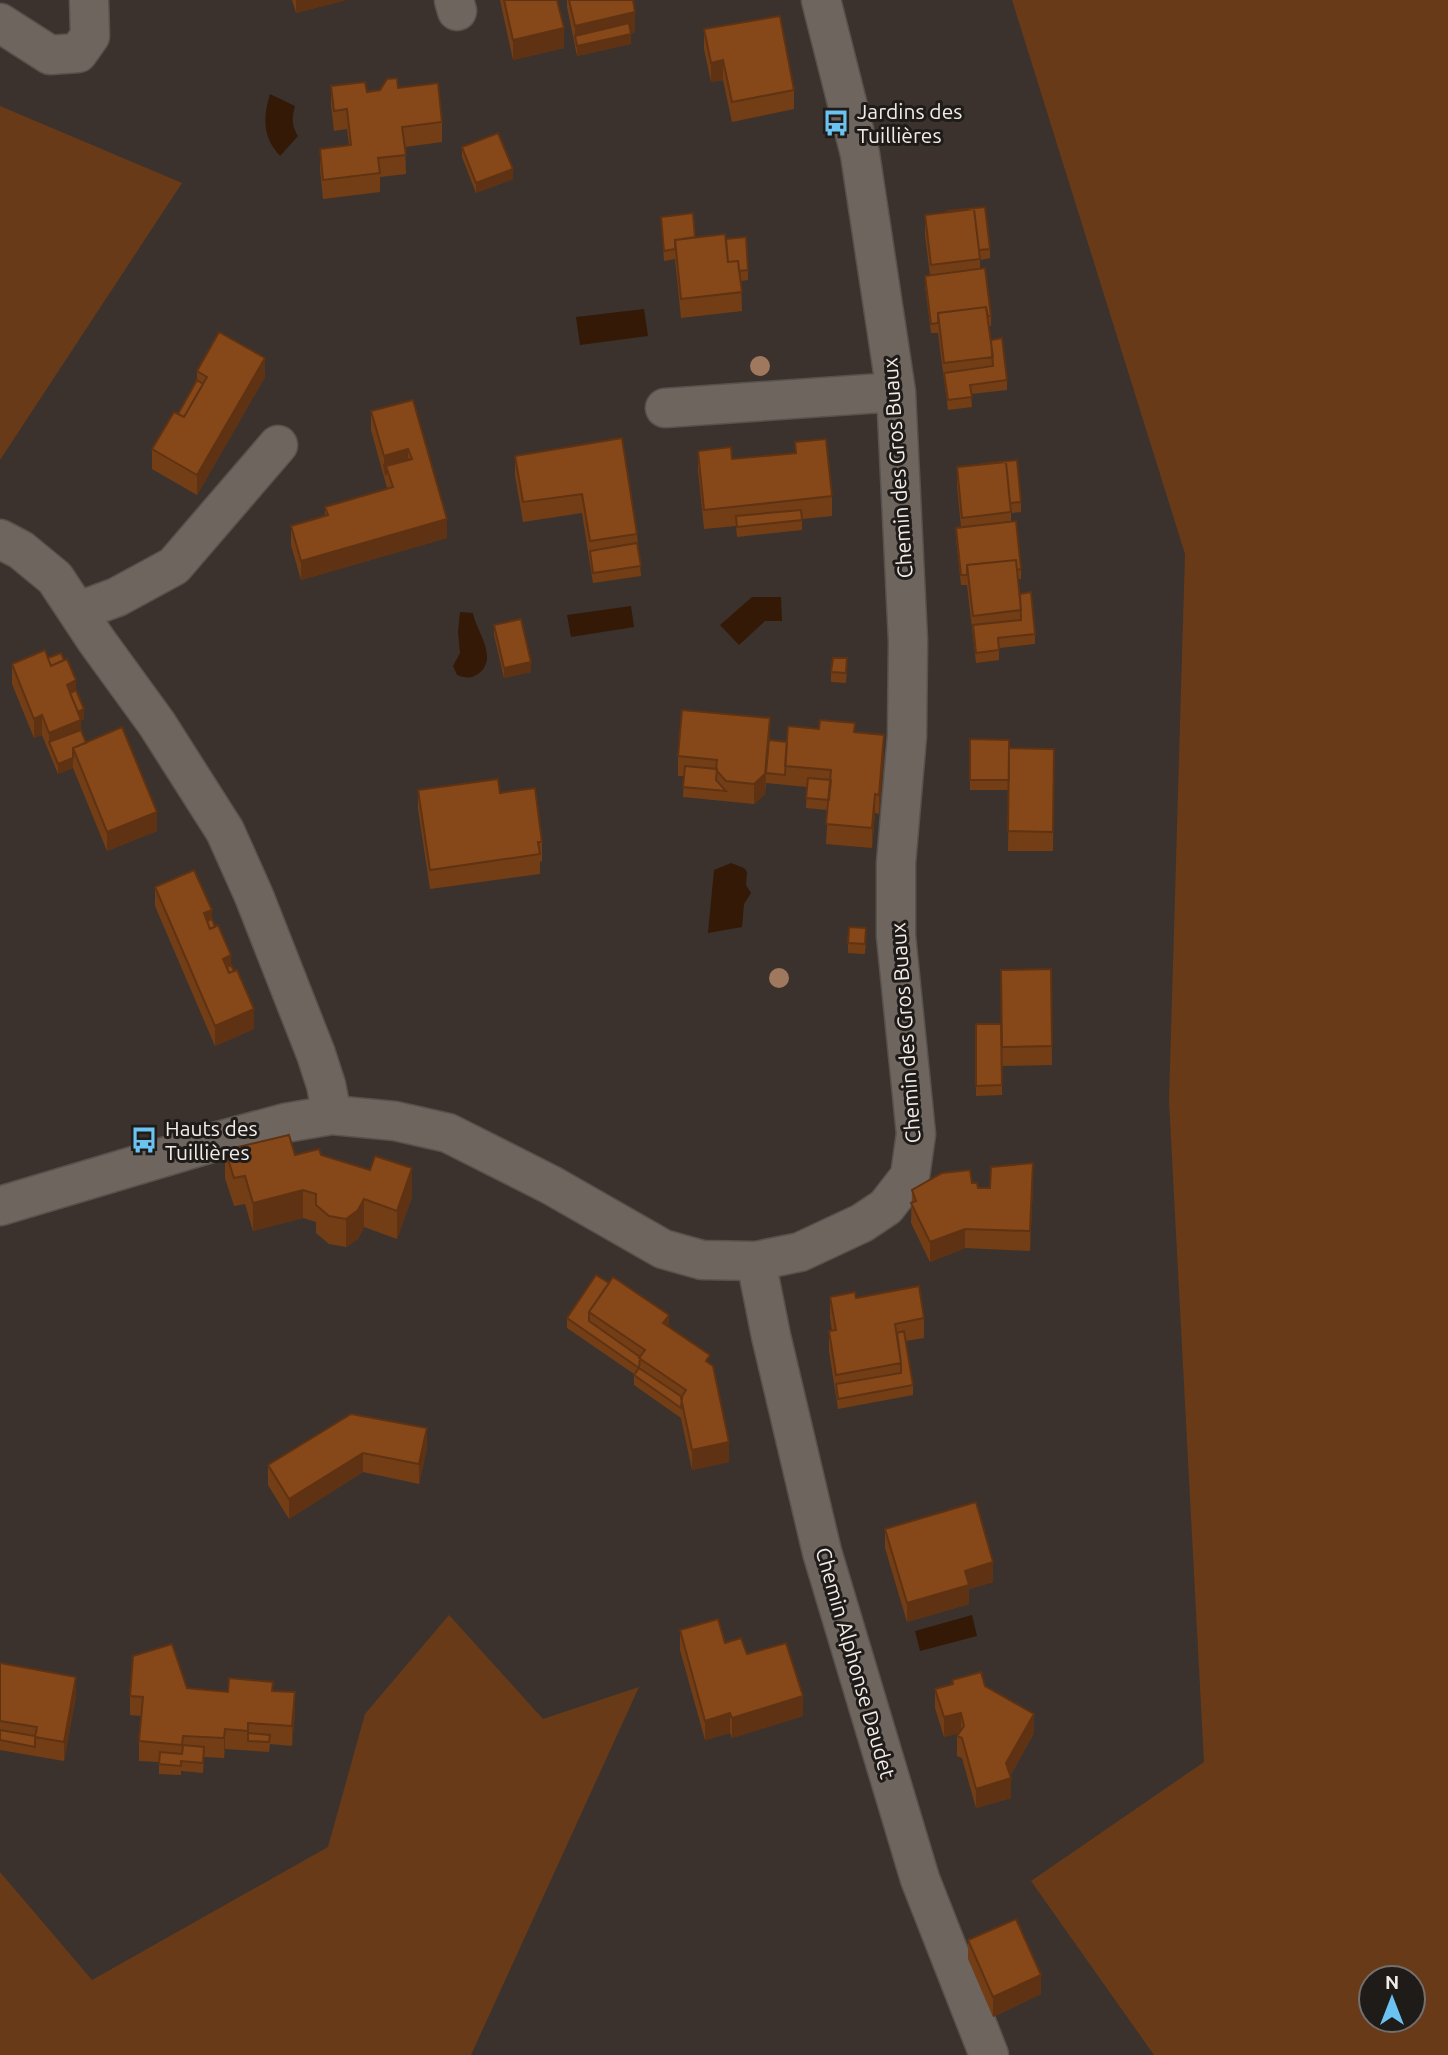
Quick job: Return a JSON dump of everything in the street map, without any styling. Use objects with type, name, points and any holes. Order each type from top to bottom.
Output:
[{"type":"street","points":[[0,23],[50,55],[78,53],[90,36],[89,0]]},
{"type":"street","name":"Chemin des Gros Buaux","points":[[0,1206],[211,1143],[285,1123],[332,1115],[394,1121],[448,1133],[551,1185],[663,1249],[702,1260],[756,1261],[800,1252],[862,1223],[886,1207],[910,1175],[916,1134],[896,936],[896,863],[907,736],[908,641],[896,393],[860,154],[821,0]]},
{"type":"street","points":[[666,408],[896,393]]},
{"type":"street","points":[[79,611],[117,597],[174,566],[278,445]]},
{"type":"street","points":[[0,539],[21,550],[55,578],[172,747],[225,831],[254,896],[316,1054],[332,1115]]},
{"type":"street","name":"Chemin Alphonse Daudet","points":[[756,1261],[774,1350],[826,1565],[920,1879],[989,2055]]},
{"type":"shaded area","points":[[1012,0],[1448,0],[1448,2055],[1154,2055],[1031,1881],[1204,1762],[1169,1101],[1185,554]]},
{"type":"shaded area","points":[[270,94],[295,106],[293,121],[298,136],[280,156],[267,134],[266,111]]},
{"type":"shaded area","points":[[0,106],[182,183],[0,460]]},
{"type":"shaded area","points":[[644,309],[648,336],[580,345],[576,317]]},
{"type":"shaded area","points":[[752,597],[781,597],[782,621],[765,621],[739,645],[720,625]]},
{"type":"shaded area","points":[[631,606],[634,627],[571,637],[567,615]]},
{"type":"shaded area","points":[[460,612],[473,613],[487,652],[484,667],[478,674],[470,677],[457,675],[453,666],[460,653]]},
{"type":"shaded area","points":[[731,863],[747,872],[746,885],[751,893],[744,904],[742,927],[708,933],[714,870]]},
{"type":"shaded area","points":[[449,1615],[543,1719],[639,1687],[471,2055],[0,2055],[0,1872],[92,1980],[328,1847],[365,1714]]},
{"type":"shaded area","points":[[972,1615],[977,1636],[920,1651],[915,1631]]},
{"type":"building","points":[[504,0],[557,0],[564,28],[513,40]]},
{"type":"building","points":[[569,0],[633,0],[635,12],[575,26]]},
{"type":"building","points":[[780,16],[794,90],[732,102],[723,60],[711,63],[704,29]]},
{"type":"building","points":[[629,23],[631,34],[577,46],[575,36]]},
{"type":"building","points":[[397,78],[398,88],[438,83],[442,122],[402,127],[406,155],[378,158],[380,173],[323,180],[320,149],[351,145],[347,109],[334,111],[331,86],[365,82],[367,92],[380,90],[387,79]]},
{"type":"building","points":[[498,133],[513,169],[476,183],[462,147]]},
{"type":"building","points":[[985,207],[990,249],[979,250],[974,209],[948,211]]},
{"type":"building","points":[[974,209],[980,259],[931,265],[925,215]]},
{"type":"building","points":[[693,213],[695,237],[675,240],[675,249],[664,251],[661,217]]},
{"type":"building","points":[[725,234],[728,262],[738,261],[742,292],[681,299],[675,240]]},
{"type":"building","points":[[746,237],[748,270],[739,271],[738,261],[728,262],[726,239]]},
{"type":"building","points":[[985,268],[991,316],[988,316],[986,307],[938,313],[938,323],[931,324],[925,276]]},
{"type":"building","points":[[986,307],[993,357],[944,363],[938,313]]},
{"type":"building","points":[[219,332],[265,358],[197,475],[152,449],[174,412],[184,417],[207,377],[197,371]]},
{"type":"building","points":[[1002,338],[1007,380],[970,385],[972,397],[948,400],[944,373],[993,366],[991,340]]},
{"type":"building","points":[[197,380],[203,384],[184,417],[178,414]]},
{"type":"building","points":[[413,400],[447,519],[301,561],[291,526],[328,515],[325,507],[393,487],[386,466],[412,459],[408,449],[384,456],[371,411]]},
{"type":"building","points":[[622,438],[637,534],[590,541],[582,494],[523,502],[515,456]]},
{"type":"building","points":[[826,439],[832,496],[704,510],[698,451],[731,447],[732,459],[796,453],[795,442]]},
{"type":"building","points":[[408,459],[386,466],[386,475],[384,465]]},
{"type":"building","points":[[1017,460],[1021,502],[1010,503],[1006,462],[980,464]]},
{"type":"building","points":[[1006,462],[1011,512],[962,518],[957,467]]},
{"type":"building","points":[[801,510],[802,520],[737,527],[736,516]]},
{"type":"building","points":[[1016,521],[1021,569],[1017,570],[1016,560],[967,565],[967,575],[961,575],[956,528]]},
{"type":"building","points":[[637,543],[641,566],[593,573],[590,551]]},
{"type":"building","points":[[1016,560],[1021,610],[973,616],[967,565]]},
{"type":"building","points":[[1031,592],[1035,634],[998,638],[999,650],[976,653],[973,625],[1021,620],[1020,594]]},
{"type":"building","points":[[521,619],[531,662],[504,668],[494,625]]},
{"type":"building","points":[[45,650],[51,666],[67,659],[76,680],[67,685],[81,720],[49,733],[42,715],[34,719],[12,664]]},
{"type":"building","points":[[61,653],[64,660],[51,666],[48,658]]},
{"type":"building","points":[[833,658],[847,658],[846,673],[831,672]]},
{"type":"building","points":[[76,690],[84,709],[78,712],[70,693]]},
{"type":"building","points":[[682,710],[770,718],[765,774],[754,784],[726,781],[716,770],[717,760],[678,756]]},
{"type":"building","points":[[820,720],[855,723],[854,732],[884,735],[879,795],[875,794],[872,828],[826,824],[831,770],[785,766],[788,726],[819,729]]},
{"type":"building","points":[[122,727],[157,812],[107,832],[73,748]]},
{"type":"building","points":[[81,730],[86,743],[73,748],[73,758],[58,764],[49,742]]},
{"type":"building","points":[[970,739],[1009,740],[1009,780],[970,780]]},
{"type":"building","points":[[769,740],[787,742],[785,775],[766,773]]},
{"type":"building","points":[[1009,748],[1054,749],[1053,832],[1008,831]]},
{"type":"building","points":[[685,766],[717,769],[716,780],[726,791],[683,787]]},
{"type":"building","points":[[808,778],[831,780],[829,800],[806,798]]},
{"type":"building","points":[[498,779],[500,793],[535,788],[542,842],[538,842],[540,854],[430,870],[418,790]]},
{"type":"building","points":[[194,870],[212,910],[204,913],[210,929],[218,925],[231,955],[223,959],[229,973],[237,970],[254,1009],[215,1026],[155,887]]},
{"type":"building","points":[[212,919],[215,927],[210,929],[207,921]]},
{"type":"building","points":[[849,927],[866,928],[865,944],[848,943]]},
{"type":"building","points":[[231,965],[234,971],[229,973],[227,967]]},
{"type":"building","points":[[1051,969],[1052,1046],[1002,1047],[1001,970]]},
{"type":"building","points":[[976,1024],[1001,1024],[1002,1085],[976,1086]]},
{"type":"building","points":[[289,1135],[295,1155],[319,1149],[321,1155],[370,1170],[375,1156],[412,1168],[397,1211],[364,1199],[358,1210],[346,1219],[329,1216],[316,1205],[316,1194],[303,1190],[253,1203],[245,1176],[234,1178],[225,1150]]},
{"type":"building","points":[[1033,1163],[1030,1231],[965,1229],[930,1242],[911,1203],[916,1201],[912,1190],[942,1173],[970,1170],[972,1183],[977,1183],[978,1188],[990,1188],[991,1167]]},
{"type":"building","points":[[596,1275],[609,1283],[589,1312],[589,1321],[640,1357],[639,1368],[567,1318]]},
{"type":"building","points":[[613,1277],[669,1315],[663,1323],[710,1355],[706,1361],[713,1366],[729,1442],[692,1450],[681,1398],[686,1390],[639,1358],[645,1350],[589,1312]]},
{"type":"building","points":[[919,1286],[924,1318],[895,1324],[901,1363],[836,1375],[829,1331],[836,1330],[830,1297],[855,1292],[856,1298]]},
{"type":"building","points":[[904,1331],[913,1385],[838,1399],[836,1384],[901,1373],[897,1333]]},
{"type":"building","points":[[639,1368],[682,1397],[681,1408],[634,1375]]},
{"type":"building","points":[[351,1414],[427,1428],[419,1464],[363,1453],[289,1499],[268,1465]]},
{"type":"building","points":[[976,1502],[993,1562],[965,1571],[969,1585],[907,1603],[885,1529]]},
{"type":"building","points":[[718,1619],[725,1643],[741,1638],[747,1654],[786,1643],[803,1696],[732,1718],[730,1713],[705,1721],[680,1630]]},
{"type":"building","points":[[172,1644],[187,1688],[228,1692],[229,1678],[273,1682],[272,1691],[295,1692],[292,1726],[248,1723],[248,1731],[225,1729],[224,1738],[183,1736],[182,1745],[139,1741],[143,1697],[130,1696],[133,1656]]},
{"type":"building","points":[[0,1663],[76,1677],[64,1742],[35,1737],[37,1727],[0,1721]]},
{"type":"building","points":[[981,1672],[985,1686],[1034,1714],[1006,1763],[1011,1778],[976,1789],[962,1738],[957,1736],[964,1726],[961,1713],[944,1717],[935,1689],[953,1684],[952,1680]]},
{"type":"building","points":[[0,1730],[35,1736],[35,1747],[0,1740]]},
{"type":"building","points":[[248,1733],[270,1735],[269,1742],[248,1741]]},
{"type":"building","points":[[183,1745],[204,1747],[203,1763],[181,1761],[181,1766],[159,1764],[160,1752],[182,1754]]},
{"type":"building","points":[[1016,1919],[1041,1975],[993,1997],[968,1940]]},
{"type":"place","name":"Jardins des Tuillières","points":[[836,123]]},
{"type":"place","name":"Hauts des Tuillières","points":[[144,1140]]}]
